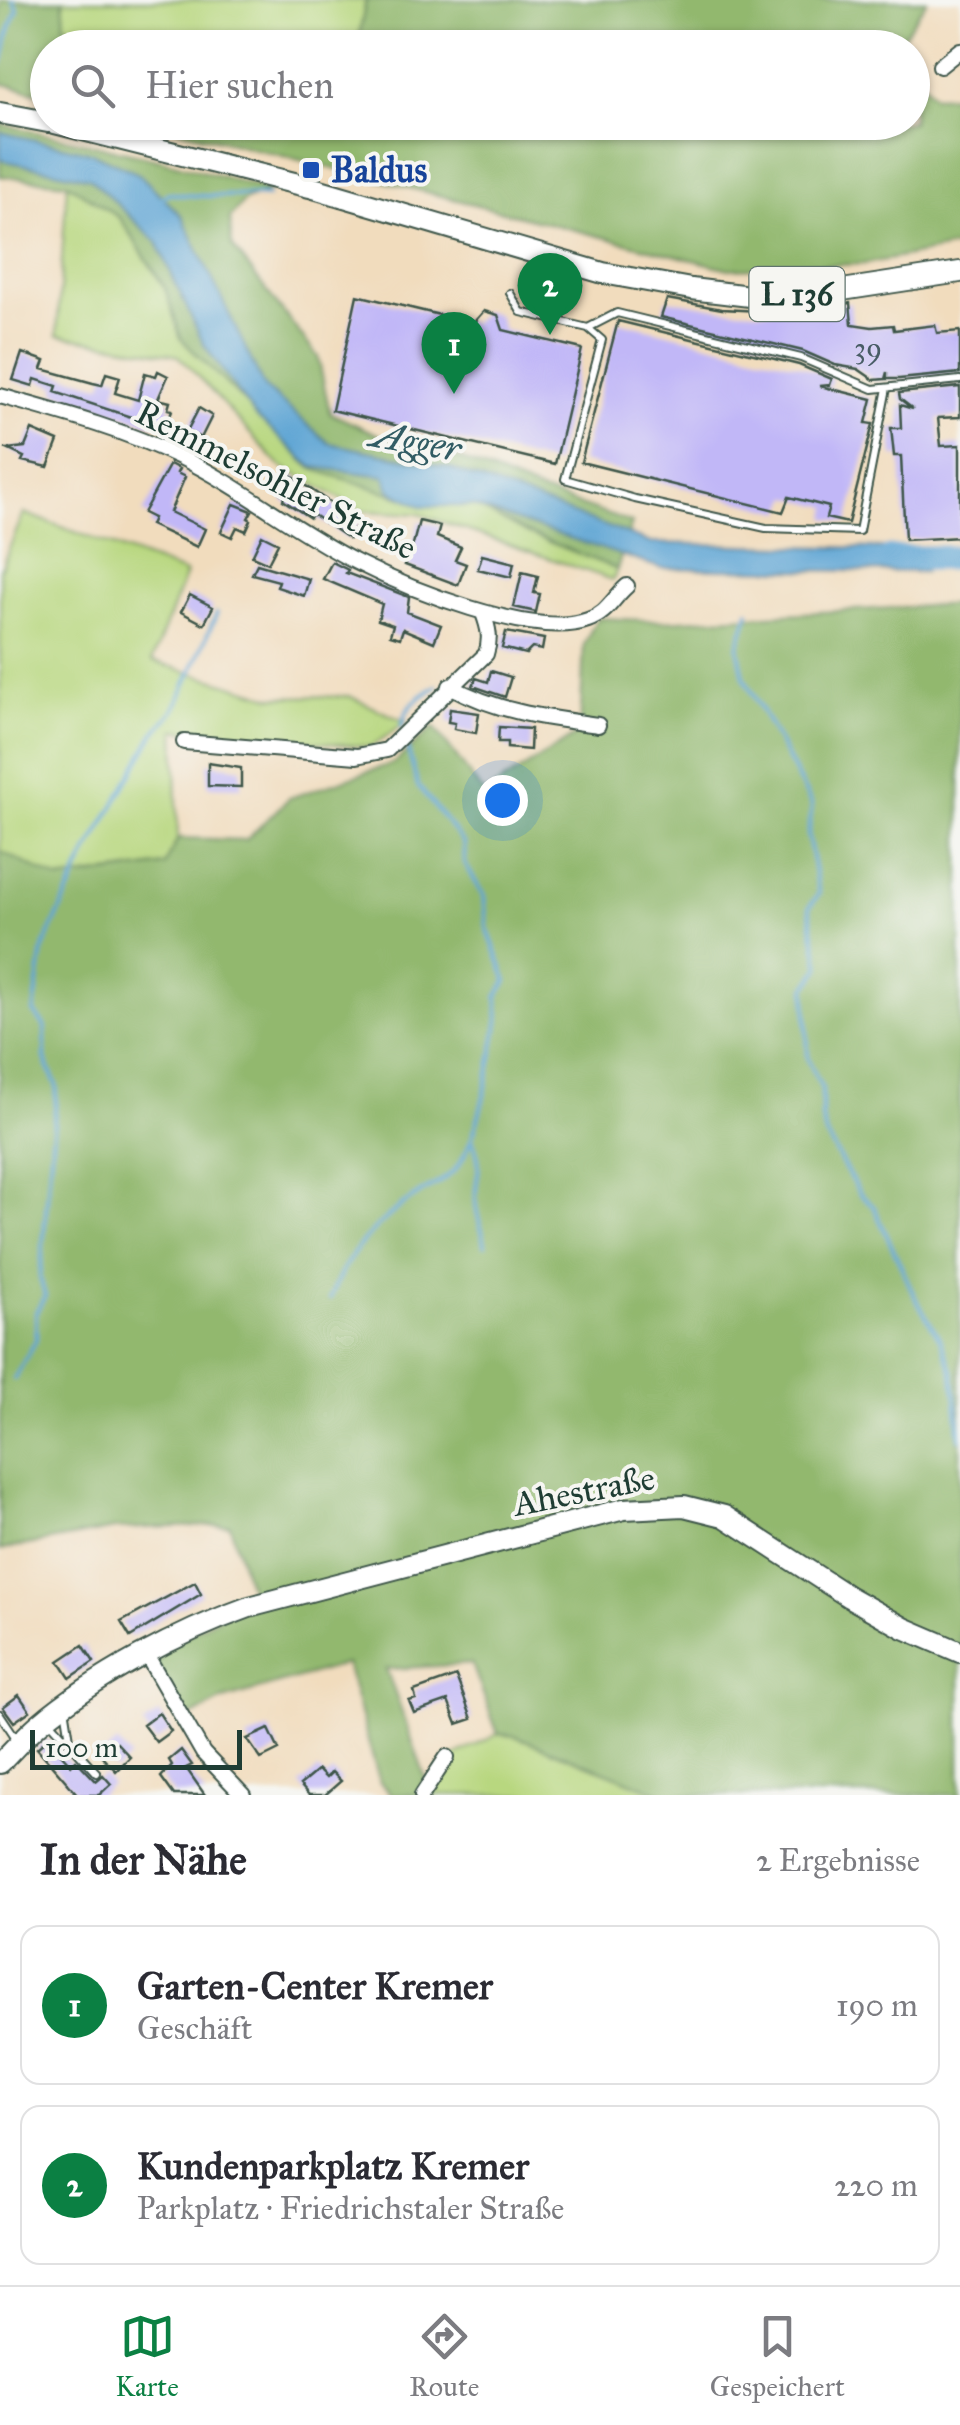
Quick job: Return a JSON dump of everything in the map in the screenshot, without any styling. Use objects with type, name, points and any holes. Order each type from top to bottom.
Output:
[{"type":"main road","name":"L 136","points":[[0,113],[30,119]]},
{"type":"main road","name":"L 136","points":[[121,140],[310,187],[603,273],[692,288],[758,297],[811,294],[960,272]]},
{"type":"main road","name":"Ahestraße","points":[[0,1763],[56,1712],[196,1626],[249,1606],[624,1509],[684,1506],[724,1516],[849,1598],[960,1652]]},
{"type":"street","points":[[940,66],[960,50]]},
{"type":"street","name":"Remmelsohler Straße","points":[[0,396],[150,443],[238,487],[356,562],[483,614],[550,626],[586,622],[607,611],[627,586]]},
{"type":"street","points":[[184,742],[357,756],[387,750],[486,654],[489,629],[483,614]]},
{"type":"street","points":[[450,686],[472,698],[522,714],[598,724]]},
{"type":"street","points":[[146,1654],[203,1753],[243,1795]]},
{"type":"street","points":[[422,1795],[447,1757]]},
{"type":"lane","points":[[510,293],[521,312],[588,328],[602,340],[566,479],[635,499],[766,528],[858,531],[887,388]]},
{"type":"lane","points":[[588,328],[617,313],[801,358],[873,389],[960,380]]},
{"type":"lane","points":[[56,1712],[71,1743],[97,1772]]},
{"type":"lane","points":[[56,1712],[71,1743]]},
{"type":"lane","points":[[0,1714],[20,1743]]},
{"type":"green space","points":[[0,0],[63,0],[65,26],[79,30],[30,30],[30,91],[0,83]]},
{"type":"green space","points":[[63,0],[366,0],[360,30],[79,30],[65,26]]},
{"type":"green space","points":[[366,0],[927,0],[907,30],[360,30]]},
{"type":"green space","points":[[930,91],[934,96],[960,95],[960,246],[865,264],[729,269],[220,140],[930,140]]},
{"type":"green space","points":[[0,124],[30,131],[30,140],[72,140],[270,190],[245,200],[230,218],[232,246],[318,357],[330,413],[405,447],[458,458],[632,523],[617,569],[527,533],[471,504],[415,501],[312,469],[181,339],[165,288],[120,218],[67,183],[0,176]]},
{"type":"green space","points":[[67,183],[120,218],[165,288],[182,339],[471,504],[527,533],[617,569],[613,580],[419,514],[363,511],[279,465],[179,356],[57,335]]},
{"type":"green space","points":[[24,513],[186,573],[152,661],[271,697],[349,696],[406,722],[371,747],[175,730],[178,838],[166,865],[58,880],[0,851],[0,570]]},
{"type":"green space","points":[[960,604],[960,1795],[665,1795],[515,1736],[498,1734],[472,1664],[386,1669],[426,1779],[416,1795],[393,1795],[380,1783],[346,1664],[223,1700],[187,1719],[151,1655],[252,1598],[230,1525],[114,1529],[0,1550],[0,851],[59,880],[165,865],[178,838],[246,840],[289,798],[394,763],[434,727],[484,794],[580,732],[584,644],[597,618],[664,621]]},
{"type":"green space","points":[[498,1734],[515,1735],[665,1795],[429,1795],[449,1759]]},
{"type":"water","points":[[0,132],[93,153],[139,174],[182,216],[264,387],[329,443],[446,467],[651,543],[918,549],[924,572],[660,568],[472,506],[421,506],[390,490],[385,476],[312,467],[254,415],[203,343],[157,242],[90,178],[0,160]]},
{"type":"building","points":[[357,295],[473,323],[484,311],[498,315],[503,330],[582,349],[555,464],[332,410]]},
{"type":"building","points":[[667,299],[759,311],[850,303],[852,324],[893,325],[894,330],[935,325],[937,333],[960,331],[960,373],[887,379],[887,372],[885,379],[874,380],[858,369],[835,365],[803,351],[661,317]]},
{"type":"building","points":[[618,321],[799,365],[832,379],[830,385],[820,386],[872,399],[866,423],[873,424],[848,523],[826,518],[829,507],[789,497],[783,512],[581,462]]},
{"type":"building","points":[[22,353],[45,361],[42,369],[93,383],[102,385],[106,373],[120,377],[115,393],[138,400],[145,373],[156,376],[158,371],[168,376],[158,399],[170,402],[168,409],[172,410],[167,425],[155,425],[55,392],[57,386],[35,379],[33,386],[13,380]]},
{"type":"building","points":[[960,387],[960,417],[938,418],[941,446],[960,445],[960,537],[905,540],[901,456],[894,456],[891,428],[901,428],[900,405],[913,409],[900,399],[899,393]]},
{"type":"building","points":[[199,408],[212,416],[201,438],[187,431]]},
{"type":"building","points":[[32,430],[58,441],[48,467],[22,461],[24,457],[7,449],[25,447]]},
{"type":"building","points":[[170,464],[185,477],[170,512],[205,529],[197,547],[150,525],[153,518],[143,513]]},
{"type":"building","points":[[289,474],[359,523],[349,539],[283,500],[285,496],[278,491]]},
{"type":"building","points":[[234,504],[252,511],[246,531],[237,527],[232,537],[221,532]]},
{"type":"building","points":[[419,521],[440,526],[437,537],[461,547],[455,560],[466,564],[458,585],[405,565],[407,560],[401,558],[406,546],[412,548]]},
{"type":"building","points":[[262,535],[278,543],[268,563],[252,556]]},
{"type":"building","points":[[482,555],[514,563],[511,577],[478,569]]},
{"type":"building","points":[[332,562],[348,570],[346,573],[409,597],[407,612],[441,625],[434,642],[403,629],[400,638],[390,635],[393,625],[378,620],[382,604],[323,579]]},
{"type":"building","points":[[257,564],[309,579],[304,596],[277,587],[279,581],[252,574]]},
{"type":"building","points":[[522,572],[538,576],[534,593],[540,594],[536,612],[514,607]]},
{"type":"building","points":[[190,595],[213,607],[204,624],[181,612]]},
{"type":"building","points":[[506,632],[544,639],[542,650],[532,648],[526,654],[502,648]]},
{"type":"building","points":[[491,671],[511,677],[505,697],[473,686],[476,678],[488,682]]},
{"type":"building","points":[[450,709],[479,713],[476,733],[454,729],[455,723],[448,722]]},
{"type":"building","points":[[499,727],[531,729],[530,750],[507,748],[507,742],[498,742]]},
{"type":"building","points":[[208,763],[241,768],[241,787],[208,786]]},
{"type":"building","points":[[195,1582],[201,1594],[130,1637],[121,1622]]},
{"type":"building","points":[[83,1645],[94,1662],[70,1678],[59,1661]]},
{"type":"building","points":[[456,1676],[472,1719],[457,1724],[448,1701],[414,1713],[409,1701],[416,1699],[414,1691]]},
{"type":"building","points":[[19,1695],[30,1711],[14,1722],[3,1707]]},
{"type":"building","points":[[159,1713],[171,1731],[156,1742],[143,1725]]},
{"type":"building","points":[[269,1729],[279,1750],[261,1759],[247,1739]]},
{"type":"building","points":[[47,1739],[71,1765],[76,1760],[96,1781],[103,1775],[111,1784],[99,1795],[78,1795],[37,1748]]},
{"type":"building","points":[[117,1743],[130,1757],[116,1771],[102,1756]]},
{"type":"building","points":[[181,1750],[192,1765],[186,1768],[205,1795],[174,1795],[161,1777],[172,1765],[169,1760]]},
{"type":"building","points":[[318,1770],[326,1778],[332,1772],[341,1781],[325,1795],[309,1795],[300,1785]]},
{"type":"waterway","points":[[0,68],[18,10],[13,0]]},
{"type":"waterway","points":[[161,199],[168,193],[268,196]]},
{"type":"waterway","name":"Agger","points":[[890,558],[960,558]]},
{"type":"waterway","points":[[749,611],[738,647],[744,677],[812,805],[808,836],[819,894],[809,907],[820,968],[806,988],[808,1059],[822,1089],[826,1135],[859,1193],[874,1207],[916,1299],[940,1339],[953,1372],[960,1439]]},
{"type":"waterway","points":[[14,1379],[36,1340],[36,1312],[45,1296],[40,1278],[57,1087],[45,1059],[45,1027],[34,1012],[43,948],[86,855],[154,734],[175,709],[217,613]]},
{"type":"waterway","points":[[402,728],[409,708],[437,686]]},
{"type":"waterway","points":[[330,1299],[344,1267],[377,1226],[449,1175],[465,1154],[489,1074],[499,1018],[497,997],[507,981],[487,928],[484,896],[465,864],[464,844],[418,786],[407,747]]},
{"type":"waterway","points":[[472,1139],[479,1167],[477,1209],[485,1245]]},
{"type":"place","name":"Baldus","points":[[311,170]]},
{"type":"place","name":"Kundenparkplatz Kremer","points":[[550,335]]},
{"type":"place","name":"Garten-Center Kremer","points":[[454,394]]}]
